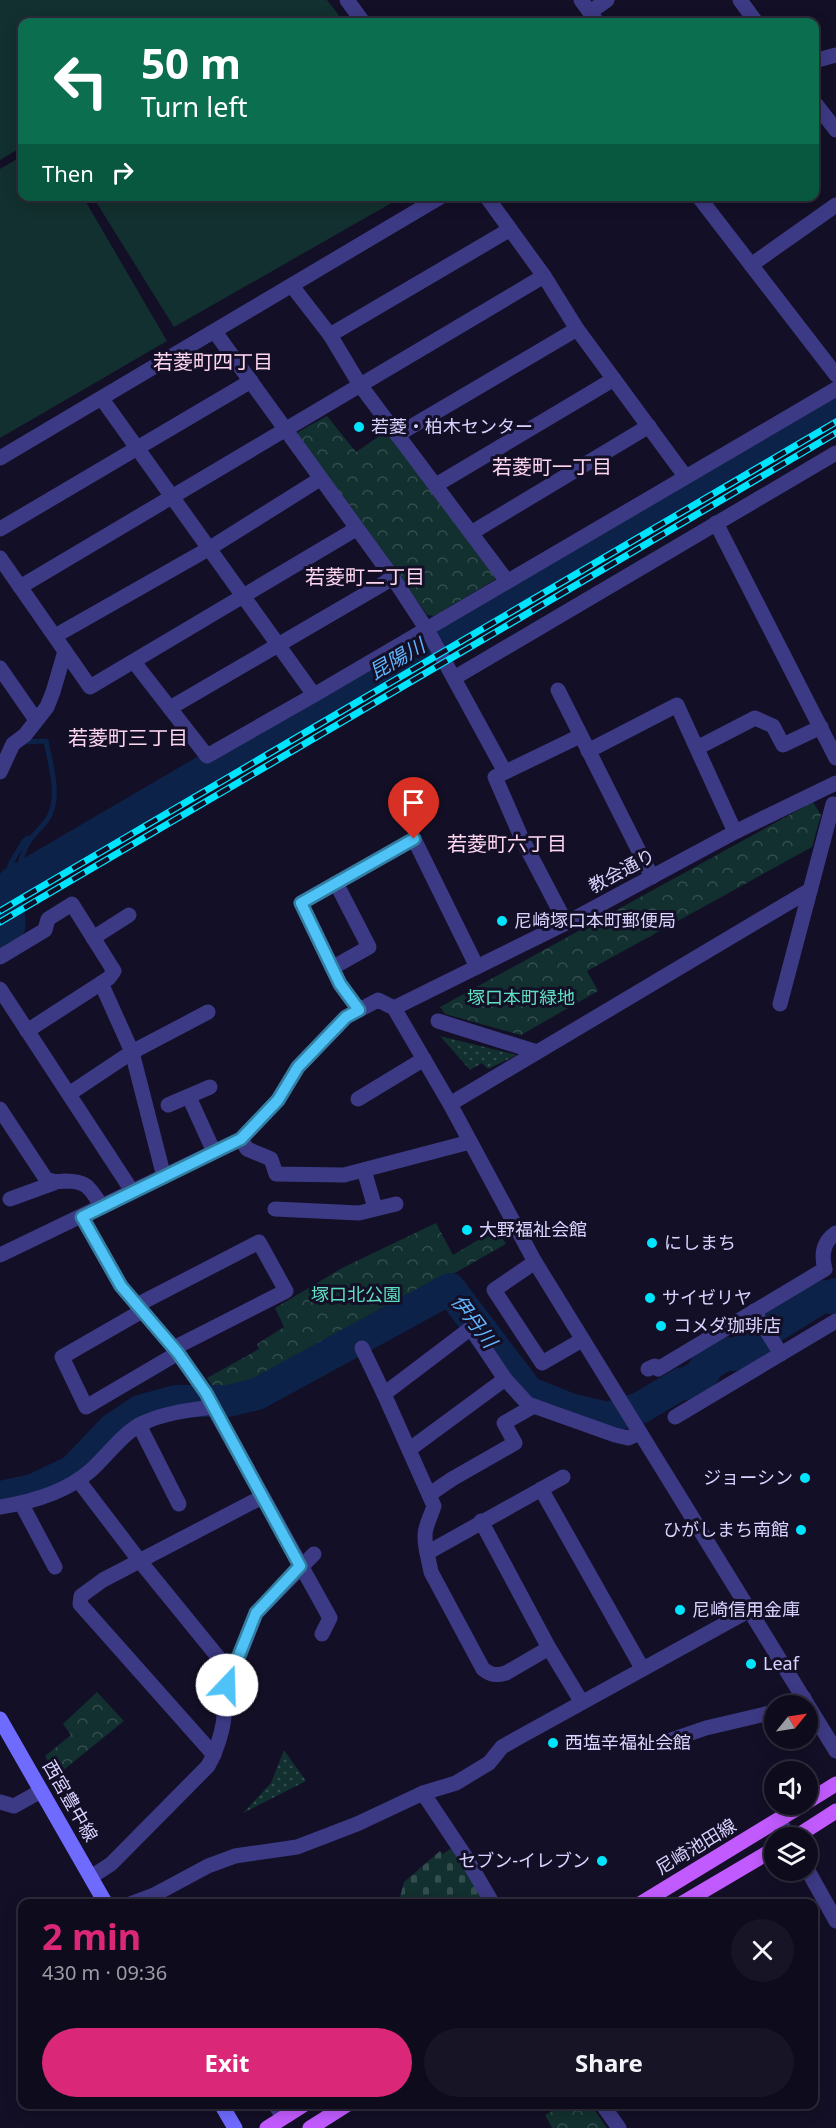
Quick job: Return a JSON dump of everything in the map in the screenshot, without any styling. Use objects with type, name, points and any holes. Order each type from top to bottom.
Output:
[{"type":"main road","name":"西宮豊中線","points":[[0,1719],[103,1899]]},
{"type":"main road","name":"尼崎池田線","points":[[818,1795],[836,1784]]},
{"type":"main road","points":[[811,1827],[836,1811]]},
{"type":"main road","name":"尼崎池田線","points":[[648,1899],[787,1815]]},
{"type":"main road","points":[[689,1899],[764,1855]]},
{"type":"main road","points":[[224,2109],[235,2128]]},
{"type":"main road","points":[[310,2128],[340,2109]]},
{"type":"main road","points":[[267,2128],[279,2111]]},
{"type":"street","points":[[590,12],[607,0]]},
{"type":"street","points":[[740,0],[753,18]]},
{"type":"street","points":[[351,2],[361,18]]},
{"type":"street","points":[[819,60],[836,55]]},
{"type":"street","points":[[819,110],[836,130]]},
{"type":"street","points":[[0,458],[434,201]]},
{"type":"street","points":[[489,201],[544,276],[577,329],[685,476]]},
{"type":"street","points":[[702,201],[836,375]]},
{"type":"street","points":[[751,264],[836,205]]},
{"type":"street","points":[[330,335],[509,230]]},
{"type":"street","points":[[20,586],[544,276]]},
{"type":"street","points":[[292,286],[330,335],[360,385],[507,581]]},
{"type":"street","points":[[397,435],[577,329]]},
{"type":"street","points":[[215,332],[393,578],[431,635],[505,772]]},
{"type":"street","points":[[436,485],[614,379]]},
{"type":"street","points":[[0,529],[251,381]]},
{"type":"street","points":[[134,662],[207,756],[314,695],[431,635],[507,581],[836,388]]},
{"type":"street","points":[[102,399],[314,695]]},
{"type":"street","points":[[471,533],[649,426]]},
{"type":"street","points":[[454,678],[836,453]]},
{"type":"street","points":[[55,636],[210,548],[320,479]]},
{"type":"street","points":[[716,523],[836,758]]},
{"type":"street","points":[[0,558],[90,687],[356,529]]},
{"type":"street","points":[[170,708],[393,578]]},
{"type":"street","points":[[0,772],[13,744],[25,735],[46,707],[53,692],[65,651]]},
{"type":"street","points":[[0,668],[36,720]]},
{"type":"street","points":[[558,690],[652,877]]},
{"type":"street","points":[[588,751],[677,705],[735,832]]},
{"type":"street","points":[[697,748],[755,718],[773,726],[783,745],[821,727]]},
{"type":"street","points":[[566,923],[522,839],[495,777],[580,736]]},
{"type":"street","name":"教会通り","points":[[394,1008],[566,923],[735,832],[836,783]]},
{"type":"street","points":[[780,1004],[833,804]]},
{"type":"street","points":[[359,1010],[340,984],[301,903],[414,839],[477,967]]},
{"type":"street","points":[[332,968],[369,947],[336,883]]},
{"type":"street","points":[[450,1104],[810,890]]},
{"type":"street","points":[[0,957],[45,930],[48,919],[72,904],[114,971],[110,978],[27,1031]]},
{"type":"street","points":[[93,938],[129,915]]},
{"type":"street","points":[[101,983],[132,1052],[164,1177]]},
{"type":"street","points":[[0,989],[132,1191]]},
{"type":"street","points":[[0,1255],[241,1139],[278,1100],[298,1067],[346,1017],[378,1000],[394,1008],[450,1104],[535,1262],[750,1610],[793,1695]]},
{"type":"street","points":[[69,1094],[132,1052],[208,1012]]},
{"type":"street","points":[[438,1022],[537,1052]]},
{"type":"street","points":[[358,1099],[424,1059]]},
{"type":"street","points":[[168,1105],[210,1087]]},
{"type":"street","points":[[189,1097],[214,1152]]},
{"type":"street","points":[[1,1113],[46,1179],[54,1182]]},
{"type":"street","points":[[241,1139],[247,1149],[271,1159],[276,1174],[344,1175],[470,1142]]},
{"type":"street","points":[[364,1170],[375,1208]]},
{"type":"street","points":[[10,1199],[54,1182],[80,1181],[87,1186],[102,1207]]},
{"type":"street","points":[[274,1209],[359,1213],[396,1204]]},
{"type":"street","points":[[82,1217],[121,1286],[176,1351],[210,1400],[330,1618],[322,1634]]},
{"type":"street","points":[[648,1370],[655,1366],[658,1369],[825,1269],[824,1248],[826,1242],[836,1233]]},
{"type":"street","points":[[259,1242],[286,1291],[176,1351],[86,1407],[62,1357],[140,1308],[259,1242]]},
{"type":"street","points":[[535,1262],[494,1290],[542,1363],[582,1340]]},
{"type":"street","points":[[754,1311],[781,1354]]},
{"type":"street","points":[[675,1417],[836,1321]]},
{"type":"street","points":[[384,1394],[471,1328],[505,1379],[528,1404],[628,1438],[638,1429]]},
{"type":"street","points":[[362,1348],[434,1506],[424,1532],[431,1572],[483,1669],[490,1674],[506,1673],[549,1648]]},
{"type":"street","points":[[410,1449],[505,1379]]},
{"type":"street","points":[[0,1507],[60,1491],[78,1480],[139,1425],[210,1400]]},
{"type":"street","points":[[430,1494],[515,1443],[504,1423],[534,1406]]},
{"type":"street","points":[[139,1425],[179,1504]]},
{"type":"street","points":[[427,1553],[563,1477]]},
{"type":"street","points":[[78,1480],[139,1560],[231,1672]]},
{"type":"street","points":[[541,1489],[642,1668]]},
{"type":"street","points":[[214,1755],[80,1604],[81,1596],[103,1580],[139,1560],[262,1497]]},
{"type":"street","points":[[21,1503],[55,1567]]},
{"type":"street","points":[[481,1521],[549,1648],[581,1701]]},
{"type":"street","points":[[91,1877],[111,1864],[208,1766],[214,1755],[226,1709],[223,1698],[231,1672],[256,1613],[314,1554]]},
{"type":"street","points":[[145,1899],[205,1867],[235,1856],[297,1847],[357,1824],[423,1793],[456,1783],[489,1762],[502,1747],[581,1701],[750,1610]]},
{"type":"street","points":[[662,1743],[706,1728],[764,1714]]},
{"type":"street","points":[[818,1728],[836,1751]]},
{"type":"street","points":[[0,1802],[14,1806],[41,1791]]},
{"type":"street","points":[[423,1793],[490,1899]]},
{"type":"street","points":[[779,1820],[783,1827]]},
{"type":"street","points":[[814,1881],[836,1921]]},
{"type":"street","points":[[605,2109],[618,2128]]},
{"type":"green space","points":[[0,0],[327,0],[341,18],[18,18],[18,149],[0,160]]},
{"type":"green space","points":[[18,158],[18,201],[85,201],[167,341],[0,438],[0,169]]},
{"type":"green space","points":[[95,201],[395,201],[174,327]]},
{"type":"green space","points":[[327,416],[356,452],[388,430],[497,576],[496,579],[434,616],[427,615],[298,435],[298,432]]},
{"type":"green space","name":"塚口本町緑地","points":[[813,802],[821,815],[812,847],[587,971],[598,991],[521,1035],[445,1014],[440,1007]]},
{"type":"green space","points":[[440,1036],[517,1055],[488,1069],[482,1063],[470,1070]]},
{"type":"green space","name":"塚口北公園","points":[[436,1223],[453,1255],[496,1229],[506,1244],[294,1364],[238,1393],[217,1394],[207,1378],[259,1349],[257,1344],[284,1327],[275,1308],[342,1268]]},
{"type":"green space","points":[[97,1692],[124,1721],[56,1776],[45,1756],[71,1735],[63,1724]]},
{"type":"green space","points":[[284,1750],[306,1781],[243,1813],[271,1783]]},
{"type":"green space","points":[[453,1847],[483,1899],[398,1899],[404,1882],[440,1851],[443,1854]]},
{"type":"green space","points":[[555,2109],[594,2109],[607,2128],[552,2128],[545,2115]]},
{"type":"waterway","name":"昆陽川","points":[[0,940],[8,931],[9,914],[5,896],[13,883],[836,402]]},
{"type":"waterway","points":[[5,896],[4,884],[11,863],[19,867],[27,845],[47,820],[54,802],[54,781],[46,741],[23,742]]},
{"type":"waterway","points":[[11,863],[28,838]]},
{"type":"waterway","name":"伊丹川","points":[[0,1497],[33,1490],[73,1471],[113,1429],[140,1411],[176,1401],[228,1401],[257,1394],[450,1289],[528,1392],[570,1409],[608,1418],[640,1408],[682,1383],[685,1384],[704,1373],[705,1367],[728,1353],[734,1355],[760,1341],[761,1335],[824,1296],[831,1298],[836,1294]]},
{"type":"railway","points":[[0,911],[836,422]]},
{"type":"railway","points":[[0,922],[836,433]]},
{"type":"place","name":"若菱・柏木センター","points":[[359,427]]},
{"type":"place","name":"尼崎塚口本町郵便局","points":[[502,921]]},
{"type":"place","name":"大野福祉会館","points":[[467,1230]]},
{"type":"place","name":"にしまち","points":[[652,1243]]},
{"type":"place","name":"サイゼリヤ","points":[[650,1298]]},
{"type":"place","name":"コメダ珈琲店","points":[[661,1326]]},
{"type":"place","name":"ジョーシン","points":[[805,1478]]},
{"type":"place","name":"ひがしまち南館","points":[[801,1530]]},
{"type":"place","name":"尼崎信用金庫","points":[[680,1610]]},
{"type":"place","name":"Leaf","points":[[751,1664]]},
{"type":"place","name":"西塩辛福祉会館","points":[[553,1743]]},
{"type":"place","name":"セブン-イレブン","points":[[602,1861]]},
{"type":"district","name":"若菱町四丁目","points":[[213,362]]},
{"type":"district","name":"若菱町一丁目","points":[[552,467]]},
{"type":"district","name":"若菱町二丁目","points":[[365,577]]},
{"type":"district","name":"若菱町三丁目","points":[[128,738]]},
{"type":"district","name":"若菱町六丁目","points":[[507,844]]},
{"type":"route","points":[[227,1685],[256,1613],[300,1566],[206,1393],[178,1353],[121,1286],[82,1217],[241,1139],[278,1100],[298,1067],[346,1017],[359,1010],[340,984],[301,903],[414,839]]}]
